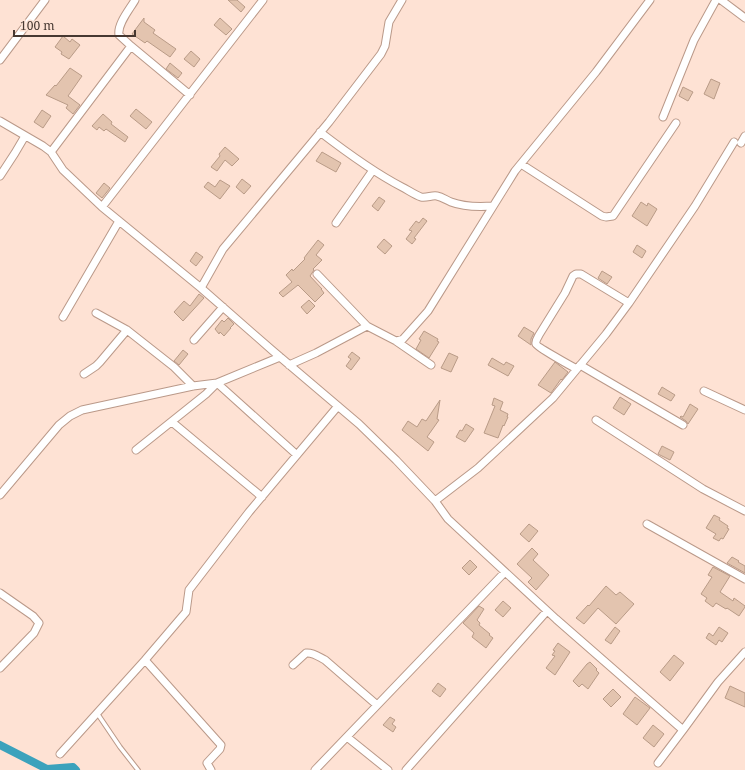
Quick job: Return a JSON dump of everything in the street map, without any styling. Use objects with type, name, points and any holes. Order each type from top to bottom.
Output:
[{"type":"street","points":[[0,60],[45,0]]},
{"type":"street","points":[[135,0],[119,28],[119,35],[190,95]]},
{"type":"street","points":[[201,288],[223,249],[320,132],[381,54],[385,46],[389,22],[402,0]]},
{"type":"street","points":[[396,341],[403,339],[428,311],[515,171],[596,72],[650,0]]},
{"type":"street","points":[[663,116],[694,40],[716,0]]},
{"type":"street","points":[[722,0],[745,18]]},
{"type":"street","points":[[102,207],[190,95],[259,1]]},
{"type":"street","points":[[51,152],[131,46]]},
{"type":"street","points":[[0,121],[51,152],[62,170],[102,207],[201,288],[359,424],[435,501],[448,519],[547,611],[683,730]]},
{"type":"street","points":[[521,164],[602,216],[610,217],[613,216],[676,123]]},
{"type":"street","points":[[320,132],[349,155],[395,184],[422,197],[436,195],[457,204],[493,206]]},
{"type":"street","points":[[0,176],[25,136]]},
{"type":"street","points":[[435,501],[478,468],[553,398],[606,334],[629,303],[738,142],[745,136]]},
{"type":"street","points":[[336,223],[373,170]]},
{"type":"street","points":[[63,317],[119,221]]},
{"type":"street","points":[[317,274],[367,326],[396,341],[431,365]]},
{"type":"street","points":[[629,303],[581,274],[576,274],[573,276],[565,293],[539,334],[536,345],[683,424]]},
{"type":"street","points":[[194,340],[223,307]]},
{"type":"street","points":[[96,312],[127,330],[174,367],[193,386]]},
{"type":"street","points":[[290,365],[367,326]]},
{"type":"street","points":[[84,374],[100,362],[127,330]]},
{"type":"street","points":[[0,495],[59,425],[70,416],[82,410],[193,386],[217,383],[280,357]]},
{"type":"street","points":[[136,450],[206,394],[217,383]]},
{"type":"street","points":[[217,383],[297,455]]},
{"type":"street","points":[[704,391],[745,410]]},
{"type":"street","points":[[60,754],[186,612],[189,590],[262,497],[338,406]]},
{"type":"street","points":[[596,420],[703,490],[745,511]]},
{"type":"street","points":[[172,422],[262,497]]},
{"type":"street","points":[[647,524],[745,579]]},
{"type":"street","points":[[315,770],[505,572]]},
{"type":"street","points":[[0,593],[33,616],[39,623],[34,632],[0,668]]},
{"type":"street","points":[[406,770],[547,611]]},
{"type":"street","points":[[658,763],[718,682],[745,652]]},
{"type":"street","points":[[293,665],[306,653],[318,656],[325,660],[377,705]]},
{"type":"street","points":[[145,660],[221,745],[220,749],[207,763],[211,770]]},
{"type":"street","points":[[347,737],[388,770]]},
{"type":"lane","points":[[97,713],[138,770]]},
{"type":"building","points":[[228,0],[237,0],[245,7],[241,12]]},
{"type":"building","points":[[144,18],[144,22],[155,30],[153,33],[176,49],[170,57],[147,41],[145,43],[132,34]]},
{"type":"building","points":[[220,18],[232,29],[226,35],[214,25]]},
{"type":"building","points":[[63,36],[70,42],[72,39],[80,45],[69,59],[61,54],[62,52],[55,47]]},
{"type":"building","points":[[191,51],[200,59],[194,67],[184,59]]},
{"type":"building","points":[[170,63],[182,73],[178,78],[166,69]]},
{"type":"building","points":[[70,68],[82,76],[68,96],[80,105],[73,114],[66,108],[68,105],[46,95],[55,85],[56,86]]},
{"type":"building","points":[[711,79],[720,83],[714,99],[704,94]]},
{"type":"building","points":[[683,87],[693,92],[688,101],[679,96]]},
{"type":"building","points":[[136,109],[152,122],[146,129],[130,116]]},
{"type":"building","points":[[42,110],[51,116],[43,128],[34,122]]},
{"type":"building","points":[[103,114],[112,122],[111,124],[128,137],[125,142],[106,129],[104,131],[99,127],[97,130],[92,126]]},
{"type":"building","points":[[225,147],[239,159],[232,166],[225,160],[217,171],[211,167]]},
{"type":"building","points":[[322,152],[341,163],[336,172],[316,161]]},
{"type":"building","points":[[242,179],[251,186],[244,194],[236,187]]},
{"type":"building","points":[[220,180],[230,186],[220,199],[204,187],[208,182],[215,187]]},
{"type":"building","points":[[104,183],[110,188],[102,198],[96,193]]},
{"type":"building","points":[[379,197],[385,201],[378,211],[372,206]]},
{"type":"building","points":[[641,202],[647,206],[648,203],[657,209],[647,226],[632,216]]},
{"type":"building","points":[[423,218],[427,221],[414,238],[416,239],[412,244],[406,239],[412,231],[409,230],[416,221],[419,223]]},
{"type":"building","points":[[384,239],[392,246],[385,254],[377,247]]},
{"type":"building","points":[[318,240],[324,245],[316,255],[322,260],[313,269],[314,270],[310,276],[324,293],[315,302],[298,285],[283,297],[279,293],[292,282],[286,275],[292,269],[293,271],[305,259],[304,258]]},
{"type":"building","points":[[637,245],[646,251],[642,258],[633,252]]},
{"type":"building","points":[[196,252],[203,257],[196,266],[190,261]]},
{"type":"building","points":[[602,271],[612,277],[607,284],[598,278]]},
{"type":"building","points":[[199,294],[204,298],[183,321],[174,312],[184,301],[190,306]]},
{"type":"building","points":[[309,300],[315,306],[307,314],[301,307]]},
{"type":"building","points":[[228,318],[234,324],[224,336],[220,332],[219,334],[215,329],[222,320],[224,322]]},
{"type":"building","points":[[524,327],[534,333],[531,339],[531,345],[518,336]]},
{"type":"building","points":[[424,331],[438,339],[437,341],[439,342],[429,358],[416,349],[421,340],[419,339]]},
{"type":"building","points":[[183,350],[188,354],[179,365],[174,361]]},
{"type":"building","points":[[352,352],[360,358],[351,370],[346,366],[351,359],[348,357]]},
{"type":"building","points":[[449,353],[458,357],[451,372],[441,368]]},
{"type":"building","points":[[492,358],[504,365],[506,362],[514,366],[508,376],[488,365]]},
{"type":"building","points":[[555,362],[568,372],[551,393],[538,385]]},
{"type":"building","points":[[662,387],[675,395],[671,401],[658,394]]},
{"type":"building","points":[[620,397],[631,404],[624,415],[613,408]]},
{"type":"building","points":[[494,398],[503,402],[500,410],[508,414],[498,438],[484,433],[495,406],[492,405]]},
{"type":"building","points":[[440,400],[437,419],[439,420],[427,437],[434,442],[428,451],[402,430],[408,421],[417,427],[422,419],[426,421]]},
{"type":"building","points":[[690,404],[698,409],[688,424],[680,417],[683,417]]},
{"type":"building","points":[[466,424],[474,429],[465,442],[456,437]]},
{"type":"building","points":[[662,446],[674,452],[670,460],[658,454]]},
{"type":"building","points":[[714,515],[720,518],[719,520],[728,526],[727,528],[729,529],[723,539],[721,538],[719,541],[713,538],[716,534],[706,528]]},
{"type":"building","points":[[529,524],[538,531],[529,542],[520,534]]},
{"type":"building","points":[[532,548],[538,554],[533,560],[549,575],[536,590],[528,582],[532,578],[517,564]]},
{"type":"building","points":[[732,557],[745,566],[745,573],[727,563]]},
{"type":"building","points":[[470,560],[477,567],[469,575],[462,568]]},
{"type":"building","points":[[713,567],[730,576],[720,592],[733,601],[734,598],[745,606],[739,616],[716,603],[713,607],[705,601],[707,598],[701,594],[712,577],[708,575]]},
{"type":"building","points":[[606,586],[616,595],[620,592],[634,604],[616,624],[598,608],[584,624],[576,618],[588,605],[589,606]]},
{"type":"building","points":[[503,601],[511,608],[503,617],[495,610]]},
{"type":"building","points":[[479,606],[484,609],[477,620],[480,623],[479,625],[493,638],[486,648],[472,637],[474,633],[463,623]]},
{"type":"building","points":[[615,627],[620,631],[611,644],[605,640]]},
{"type":"building","points":[[719,627],[728,633],[722,642],[719,640],[716,645],[706,638],[709,633],[713,636]]},
{"type":"building","points":[[558,643],[570,652],[555,675],[546,668],[555,656],[552,655],[555,651],[553,650]]},
{"type":"building","points":[[674,655],[684,663],[670,681],[660,672]]},
{"type":"building","points":[[590,662],[599,673],[588,689],[582,684],[579,687],[573,681]]},
{"type":"building","points":[[438,683],[446,689],[440,697],[432,691]]},
{"type":"building","points":[[730,686],[745,693],[745,707],[725,698]]},
{"type":"building","points":[[613,689],[621,697],[611,707],[603,699]]},
{"type":"building","points":[[635,697],[650,708],[637,725],[623,714]]},
{"type":"building","points":[[390,717],[395,720],[392,724],[396,727],[393,732],[383,725]]},
{"type":"building","points":[[653,725],[664,734],[654,747],[643,738]]},
{"type":"waterway","points":[[0,745],[47,769],[73,767],[76,770]]}]
